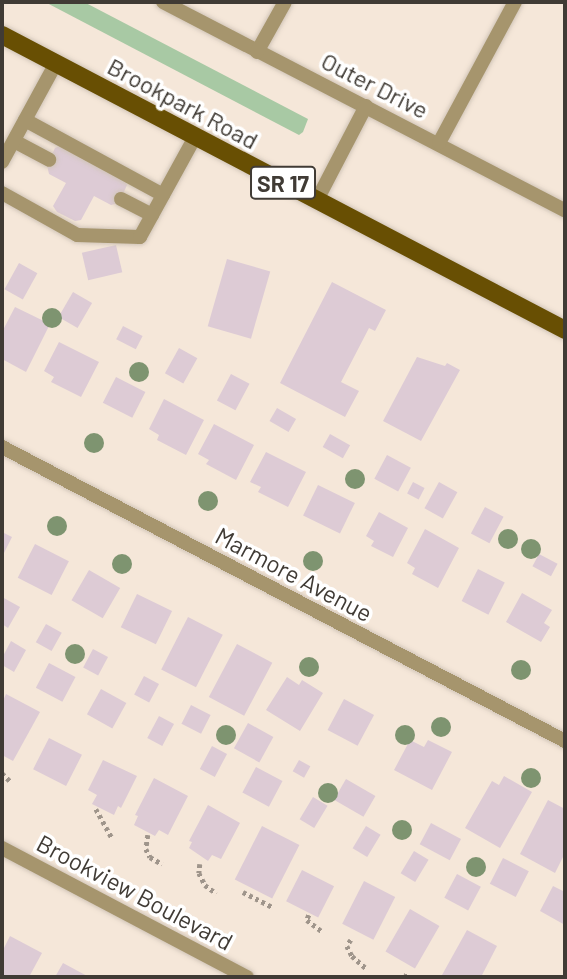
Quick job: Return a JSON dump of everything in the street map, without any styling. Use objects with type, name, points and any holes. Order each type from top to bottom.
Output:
[{"type":"main road","name":"Brookpark Road","points":[[2,35],[565,330]]},
{"type":"street","name":"Outer Drive","points":[[163,2],[565,210]]},
{"type":"street","points":[[257,52],[285,2]]},
{"type":"street","points":[[439,143],[514,2]]},
{"type":"street","points":[[2,162],[56,64]]},
{"type":"street","points":[[317,200],[366,106]]},
{"type":"street","points":[[25,120],[163,195]]},
{"type":"street","points":[[2,193],[77,235],[140,237],[195,137]]},
{"type":"street","points":[[14,141],[49,160]]},
{"type":"street","points":[[121,199],[152,215]]},
{"type":"street","name":"Marmore Avenue","points":[[2,447],[565,741]]},
{"type":"street","name":"Brookview Boulevard","points":[[2,848],[247,977]]},
{"type":"path","points":[[2,773],[12,783]]},
{"type":"path","points":[[96,809],[112,838]]},
{"type":"path","points":[[148,835],[146,849],[150,857],[162,864]]},
{"type":"path","points":[[200,864],[199,873],[205,886],[216,892]]},
{"type":"path","points":[[243,892],[272,908]]},
{"type":"path","points":[[309,915],[307,920],[323,932]]},
{"type":"path","points":[[351,940],[347,946],[352,956],[366,968]]},
{"type":"green space","points":[[45,2],[84,2],[308,119],[303,132],[299,135]]},
{"type":"building","points":[[64,144],[124,177],[127,185],[119,203],[111,205],[94,196],[81,220],[75,221],[57,212],[53,206],[66,183],[49,174],[47,165],[55,148]]},
{"type":"building","points":[[116,245],[122,272],[88,280],[82,253]]},
{"type":"building","points":[[227,259],[270,271],[251,339],[208,326]]},
{"type":"building","points":[[19,263],[37,273],[23,299],[4,289]]},
{"type":"building","points":[[332,282],[386,310],[375,331],[369,328],[341,382],[359,391],[345,417],[280,383]]},
{"type":"building","points":[[73,292],[92,303],[78,328],[58,317]]},
{"type":"building","points":[[15,307],[50,324],[26,372],[2,359],[2,332]]},
{"type":"building","points":[[123,326],[143,336],[136,349],[116,339]]},
{"type":"building","points":[[59,342],[99,362],[81,397],[51,382],[54,377],[44,371]]},
{"type":"building","points":[[179,348],[197,358],[183,384],[165,373]]},
{"type":"building","points":[[417,357],[445,366],[447,363],[460,370],[421,441],[383,421]]},
{"type":"building","points":[[231,374],[250,384],[235,410],[217,400]]},
{"type":"building","points":[[116,377],[145,392],[132,418],[103,403]]},
{"type":"building","points":[[164,399],[204,420],[186,455],[157,440],[159,435],[149,429]]},
{"type":"building","points":[[277,408],[296,419],[289,432],[270,421]]},
{"type":"building","points":[[214,424],[254,445],[236,480],[206,464],[209,460],[198,454]]},
{"type":"building","points":[[330,434],[350,445],[343,458],[323,447]]},
{"type":"building","points":[[266,452],[306,472],[288,507],[258,492],[261,487],[250,482]]},
{"type":"building","points":[[387,455],[411,468],[398,492],[374,479]]},
{"type":"building","points":[[413,482],[425,488],[419,499],[407,494]]},
{"type":"building","points":[[439,482],[457,492],[443,518],[424,508]]},
{"type":"building","points":[[318,485],[355,503],[340,534],[303,516]]},
{"type":"building","points":[[485,507],[504,517],[489,543],[471,533]]},
{"type":"building","points":[[379,512],[408,528],[393,557],[371,546],[374,541],[366,536]]},
{"type":"building","points":[[425,529],[459,548],[438,588],[412,574],[415,568],[407,563]]},
{"type":"building","points":[[2,532],[12,537],[2,557]]},
{"type":"building","points":[[35,544],[69,561],[52,595],[18,578]]},
{"type":"building","points":[[539,554],[558,564],[551,576],[532,566]]},
{"type":"building","points":[[478,569],[505,583],[488,615],[462,601]]},
{"type":"building","points":[[89,570],[120,588],[103,618],[72,600]]},
{"type":"building","points":[[522,593],[552,610],[544,623],[550,627],[541,642],[506,622]]},
{"type":"building","points":[[137,594],[172,611],[156,644],[121,627]]},
{"type":"building","points":[[2,597],[20,607],[8,628],[2,624]]},
{"type":"building","points":[[188,617],[223,635],[196,687],[161,670]]},
{"type":"building","points":[[46,624],[62,633],[52,651],[36,642]]},
{"type":"building","points":[[11,641],[26,650],[14,672],[2,665],[2,658]]},
{"type":"building","points":[[237,644],[272,663],[244,716],[209,697]]},
{"type":"building","points":[[93,649],[108,657],[98,676],[83,668]]},
{"type":"building","points":[[49,663],[75,677],[62,702],[36,688]]},
{"type":"building","points":[[144,676],[159,684],[149,703],[134,695]]},
{"type":"building","points":[[287,677],[299,685],[302,680],[323,693],[300,731],[266,710]]},
{"type":"building","points":[[101,689],[126,703],[112,728],[87,714]]},
{"type":"building","points":[[6,694],[40,712],[13,761],[2,755],[2,703]]},
{"type":"building","points":[[344,699],[374,715],[358,746],[328,730]]},
{"type":"building","points":[[191,705],[211,715],[201,734],[181,724]]},
{"type":"building","points":[[159,716],[174,724],[162,746],[147,738]]},
{"type":"building","points":[[248,723],[273,737],[259,762],[234,748]]},
{"type":"building","points":[[49,738],[82,755],[66,786],[33,769]]},
{"type":"building","points":[[410,740],[424,747],[428,740],[452,752],[432,790],[394,770]]},
{"type":"building","points":[[212,746],[227,754],[215,777],[200,769]]},
{"type":"building","points":[[103,760],[137,776],[121,808],[118,806],[114,815],[92,804],[97,795],[88,790]]},
{"type":"building","points":[[299,760],[310,766],[304,778],[293,771]]},
{"type":"building","points":[[256,767],[282,781],[269,807],[242,793]]},
{"type":"building","points":[[504,776],[532,792],[500,848],[465,828],[492,781],[499,785]]},
{"type":"building","points":[[154,778],[188,796],[168,835],[159,830],[155,836],[134,825],[138,816],[135,815]]},
{"type":"building","points":[[346,779],[375,796],[363,817],[334,800]]},
{"type":"building","points":[[313,797],[328,806],[314,828],[300,819]]},
{"type":"building","points":[[548,800],[565,809],[565,853],[555,873],[520,854]]},
{"type":"building","points":[[208,805],[240,823],[221,859],[212,855],[208,861],[189,848],[192,842],[189,841]]},
{"type":"building","points":[[431,823],[461,839],[450,860],[420,844]]},
{"type":"building","points":[[262,826],[299,845],[272,899],[235,879]]},
{"type":"building","points":[[366,826],[381,835],[367,857],[353,848]]},
{"type":"building","points":[[414,851],[429,860],[415,882],[401,873]]},
{"type":"building","points":[[503,858],[529,871],[516,897],[490,884]]},
{"type":"building","points":[[302,870],[334,886],[318,918],[286,901]]},
{"type":"building","points":[[457,874],[481,887],[468,911],[444,898]]},
{"type":"building","points":[[364,881],[395,897],[373,940],[342,924]]},
{"type":"building","points":[[553,886],[565,892],[565,925],[540,911]]},
{"type":"building","points":[[410,909],[439,926],[415,968],[386,951]]},
{"type":"building","points":[[467,930],[497,946],[481,977],[442,975]]},
{"type":"building","points":[[10,936],[42,953],[29,977],[2,977],[2,952]]},
{"type":"building","points":[[63,963],[89,977],[55,977]]}]
